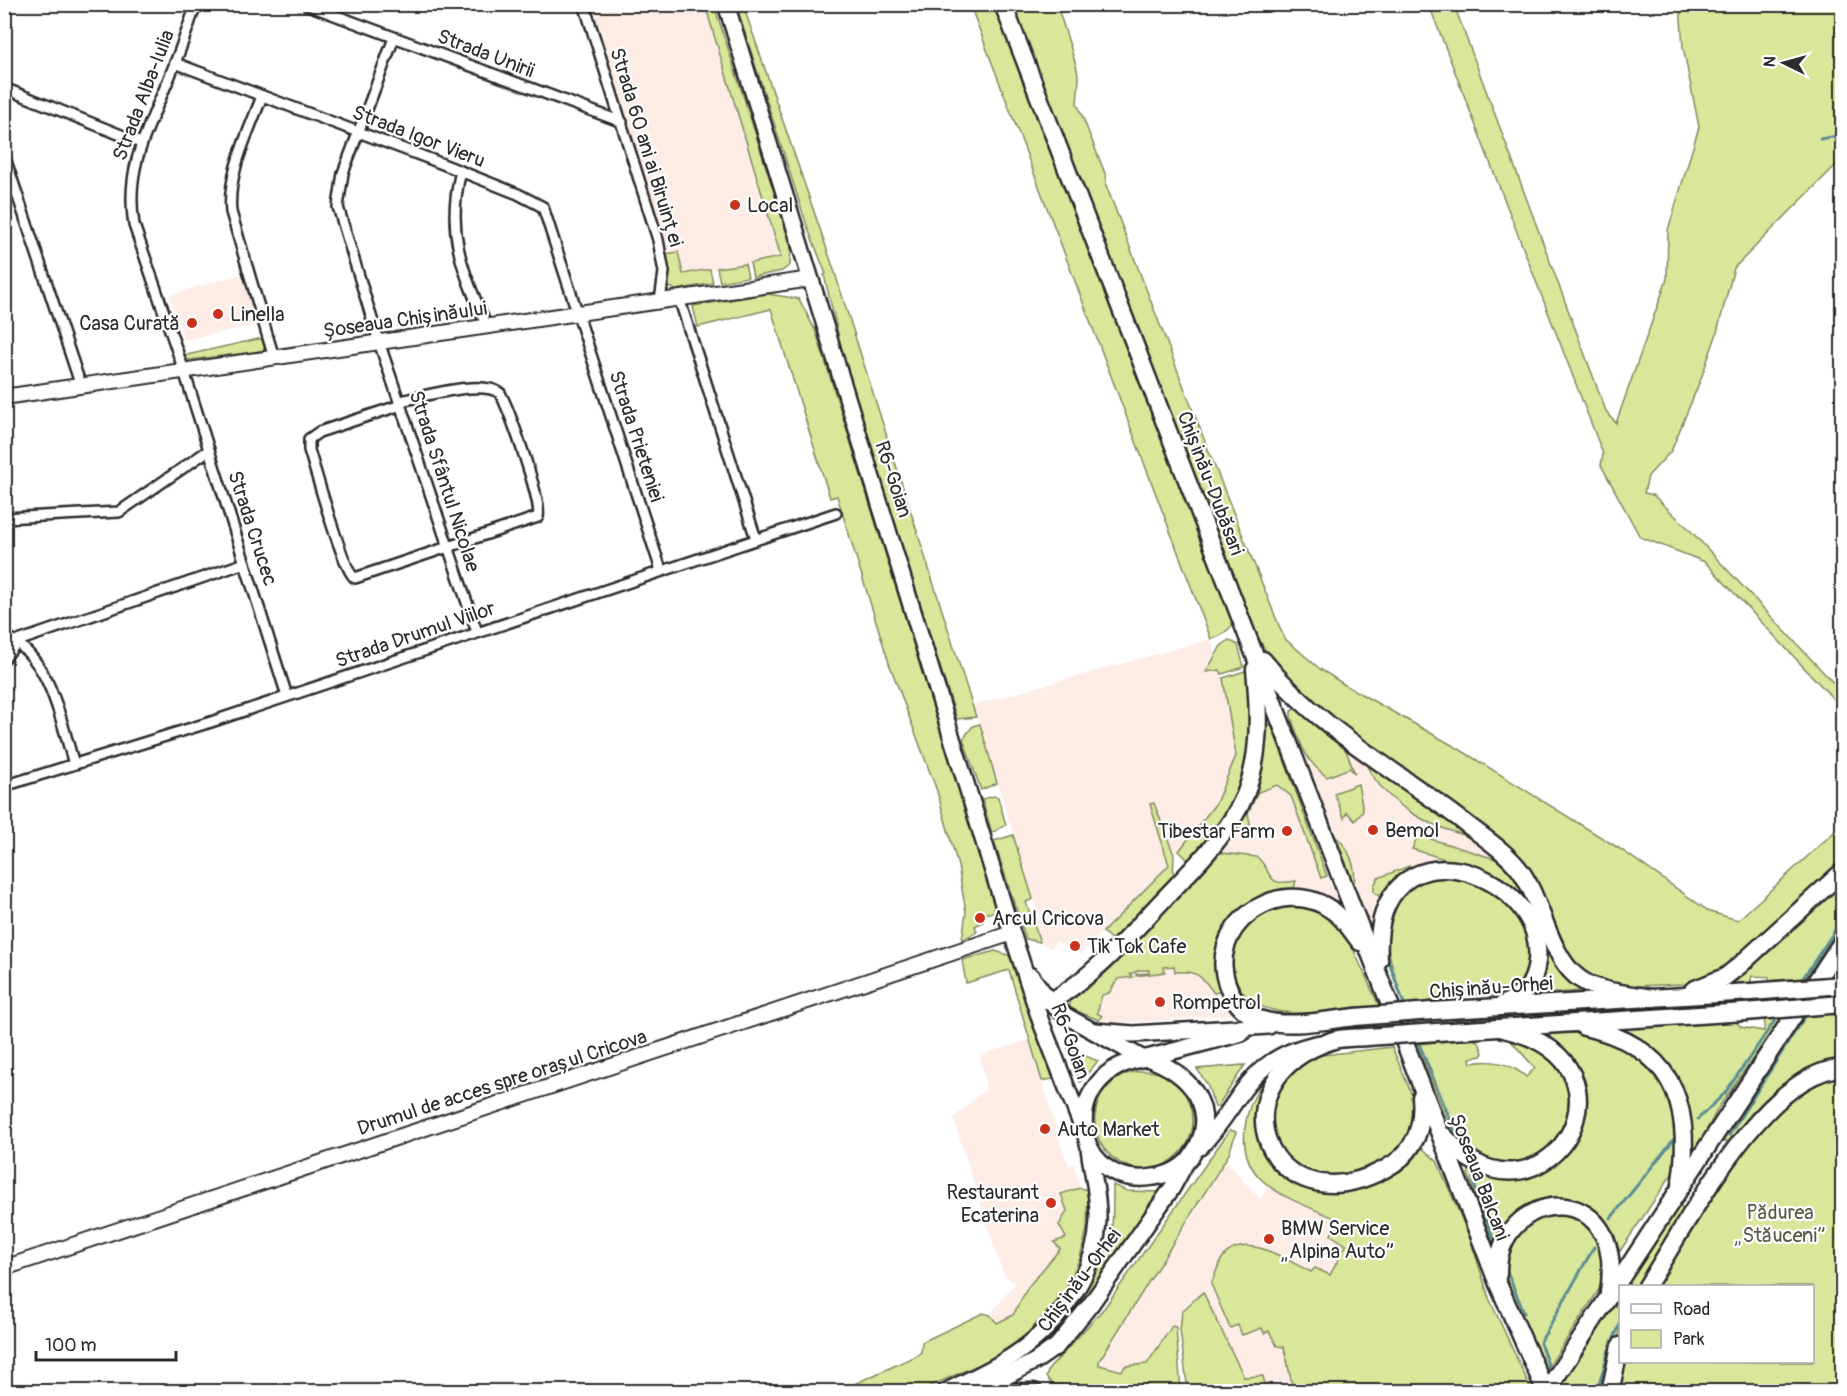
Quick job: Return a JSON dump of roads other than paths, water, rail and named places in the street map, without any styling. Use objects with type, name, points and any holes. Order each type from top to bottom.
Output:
[{"type":"highway","name":"Chișinău-Dubăsari","points":[[1003,4],[1380,976]]},
{"type":"highway","points":[[1252,647],[1287,689],[1311,711],[1448,810],[1500,850],[1519,869],[1534,895],[1559,960],[1571,972],[1595,987],[1653,998]]},
{"type":"highway","points":[[1050,1002],[1080,983],[1124,942],[1198,863],[1225,831],[1236,812],[1248,783],[1258,736],[1252,647]]},
{"type":"highway","points":[[1380,976],[1378,937],[1382,915],[1391,897],[1409,880],[1422,873],[1446,868],[1463,869],[1488,881],[1511,900],[1525,914],[1535,932],[1538,954],[1531,982],[1525,991],[1499,1007]]},
{"type":"highway","points":[[1676,996],[1725,976],[1842,872]]},
{"type":"highway","points":[[1286,1023],[1261,1019],[1245,1011],[1233,997],[1225,979],[1223,957],[1227,942],[1238,923],[1248,913],[1279,898],[1300,897],[1319,902],[1344,920],[1372,956]]},
{"type":"highway","points":[[1546,1392],[1842,942]]},
{"type":"highway","name":"Șoseaua Balcani","points":[[1380,976],[1498,1284],[1546,1392]]},
{"type":"highway","name":"Chișinău-Orhei","points":[[1286,1023],[1432,1011],[1842,985]]},
{"type":"highway","name":"Chișinău-Orhei","points":[[1332,1040],[1842,1004]]},
{"type":"highway","points":[[1566,1023],[1596,1029],[1629,1042],[1644,1050],[1664,1071],[1683,1114],[1686,1142],[1680,1187]]},
{"type":"highway","points":[[1438,1129],[1469,1160],[1487,1168],[1509,1171],[1526,1169],[1545,1162],[1567,1140],[1578,1109],[1576,1088],[1567,1069],[1551,1051],[1534,1039],[1500,1028]]},
{"type":"highway","points":[[1332,1040],[1307,1053],[1287,1068],[1273,1086],[1265,1103],[1262,1121],[1269,1146],[1276,1158],[1298,1176],[1314,1182],[1343,1184],[1374,1175],[1392,1166],[1409,1150],[1419,1134],[1422,1114],[1418,1075]]},
{"type":"highway","points":[[1648,1285],[1712,1184],[1765,1112],[1805,1079],[1842,1068]]},
{"type":"highway","points":[[1692,1168],[1712,1184]]},
{"type":"highway","points":[[1498,1284],[1499,1253],[1511,1230],[1532,1214],[1560,1207],[1587,1215],[1596,1222],[1607,1239],[1611,1260],[1608,1296]]},
{"type":"highway","points":[[1610,1392],[1619,1351]]},
{"type":"highway","points":[[995,1392],[1015,1389],[1034,1392]]},
{"type":"main road","name":"R6-Goian","points":[[726,4],[1012,933],[1038,1012],[1083,1129]]},
{"type":"main road","name":"R6-Goian","points":[[1024,966],[1050,1002],[1073,1021],[1147,1057]]},
{"type":"main road","name":"Chișinău-Orhei","points":[[1147,1057],[1286,1023]]},
{"type":"main road","points":[[1095,1031],[1124,1035],[1269,1026]]},
{"type":"main road","points":[[1147,1057],[1179,1073],[1197,1094],[1202,1110],[1202,1127],[1189,1159],[1159,1177],[1129,1177],[1104,1164],[1089,1145],[1083,1129],[1088,1099],[1100,1080],[1115,1068],[1147,1057],[1167,1032]]},
{"type":"main road","name":"Chișinău-Orhei","points":[[977,1392],[1047,1354],[1076,1324],[1172,1188],[1189,1159],[1248,1081],[1264,1066],[1295,1049],[1332,1040]]},
{"type":"main road","name":"Chișinău-Orhei","points":[[945,1392],[997,1366],[1023,1348],[1054,1318],[1078,1288],[1089,1263],[1098,1221],[1097,1187],[1089,1145]]},
{"type":"street","name":"Strada Alba-Iulia","points":[[184,371],[134,225],[130,187],[141,142],[175,63],[196,4]]},
{"type":"street","name":"Strada Unirii","points":[[305,4],[621,122]]},
{"type":"street","name":"Strada 60 ani ai Biruinței","points":[[584,4],[663,261],[660,301]]},
{"type":"street","name":"Strada Sfântul Nicolae","points":[[394,38],[343,173],[338,207],[379,342],[477,632]]},
{"type":"street","name":"Strada Igor Vieru","points":[[175,63],[461,171],[534,201],[543,207],[579,313]]},
{"type":"street","points":[[4,88],[141,142]]},
{"type":"street","points":[[262,96],[232,182],[230,198],[231,213],[274,358]]},
{"type":"street","points":[[4,155],[81,386]]},
{"type":"street","points":[[461,171],[455,202],[454,231],[467,278],[487,327]]},
{"type":"street","name":"Șoseaua Chișinăului","points":[[4,397],[811,279]]},
{"type":"street","points":[[680,298],[756,539]]},
{"type":"street","name":"Strada Prieteniei","points":[[579,313],[661,570]]},
{"type":"street","name":"Strada Crucec","points":[[184,371],[287,696]]},
{"type":"street","points":[[487,387],[496,390],[503,399],[539,503],[538,517],[448,547],[356,578],[348,572],[309,450],[309,439],[319,432],[400,403],[474,388],[487,387]]},
{"type":"street","points":[[4,518],[119,512],[209,450]]},
{"type":"street","name":"Strada Drumul Viilor","points":[[4,786],[287,696],[836,513]]},
{"type":"street","points":[[4,659],[18,641],[245,563]]},
{"type":"street","points":[[4,635],[18,641],[34,658],[48,683],[74,764]]},
{"type":"street","name":"Drumul de acces spre orașul Cricova","points":[[4,1268],[1012,933]]},
{"type":"waterway","points":[[1820,139],[1842,135]]},
{"type":"waterway","points":[[1801,981],[1842,920]]},
{"type":"waterway","points":[[1387,957],[1405,1007]]},
{"type":"waterway","points":[[1829,980],[1838,967]]},
{"type":"waterway","points":[[1729,1135],[1807,1013]]},
{"type":"waterway","points":[[1698,1119],[1725,1093],[1778,1016]]},
{"type":"waterway","points":[[1417,1039],[1458,1138]]},
{"type":"waterway","points":[[1611,1218],[1674,1139]]},
{"type":"waterway","points":[[1472,1174],[1478,1199],[1493,1238]]},
{"type":"waterway","points":[[1551,1373],[1540,1343],[1594,1247]]},
{"type":"waterway","points":[[1506,1269],[1524,1313]]},
{"type":"waterway","points":[[1597,1392],[1609,1350],[1619,1326]]},
{"type":"place","name":"Local","points":[[735,205]]},
{"type":"place","name":"Linella","points":[[218,314]]},
{"type":"place","name":"Casa Curată","points":[[192,323]]},
{"type":"place","name":"Bemol","points":[[1373,830]]},
{"type":"place","name":"Tibestar Farm","points":[[1287,831]]},
{"type":"place","name":"Arcul Cricova","points":[[980,918]]},
{"type":"place","name":"Tik Tok Cafe","points":[[1075,946]]},
{"type":"place","name":"Rompetrol","points":[[1160,1002]]},
{"type":"place","name":"Auto Market","points":[[1045,1129]]},
{"type":"place","name":"Restaurant Ecaterina","points":[[1051,1203]]},
{"type":"place","name":"BMW Service „Alpina Auto”","points":[[1269,1239]]},
{"type":"park label","name":"Pădurea „Stăuceni”","points":[[1780,1224]]}]
